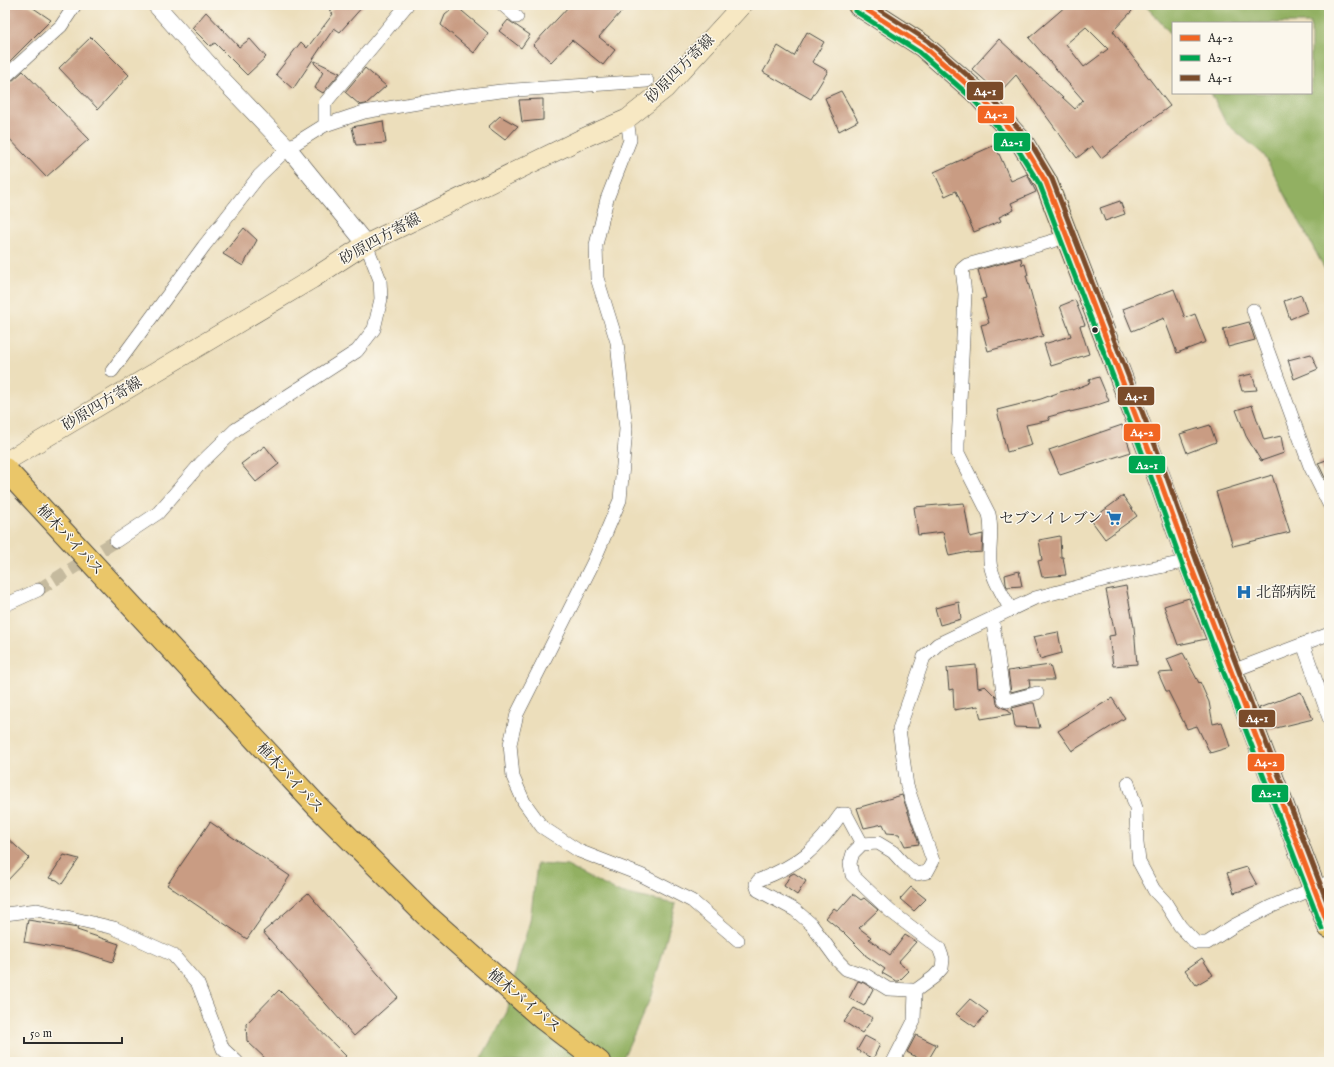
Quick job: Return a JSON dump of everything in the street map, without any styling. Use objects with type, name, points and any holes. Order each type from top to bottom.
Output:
[{"type":"highway","points":[[859,5],[923,46],[977,93],[1023,144],[1046,182],[1232,671],[1322,885],[1329,928]]},
{"type":"highway","name":"植木バイパス","points":[[5,469],[317,806],[425,914],[542,1018],[599,1062]]},
{"type":"main road","name":"砂原四方寄線","points":[[5,462],[312,279],[366,244],[582,139],[627,119],[665,89],[742,5]]},
{"type":"street","points":[[5,77],[61,26],[75,5]]},
{"type":"street","points":[[116,541],[158,513],[201,463],[235,430],[357,351],[374,328],[381,299],[380,280],[366,244],[288,148],[221,78],[156,5]]},
{"type":"street","points":[[325,125],[325,103],[407,5]]},
{"type":"street","points":[[503,5],[517,17]]},
{"type":"street","points":[[112,371],[218,228],[259,176],[288,148],[325,125],[364,112],[469,95],[501,91],[647,81]]},
{"type":"street","points":[[627,119],[630,140],[607,199],[596,244],[597,278],[617,342],[626,429],[620,500],[593,563],[517,714],[510,744],[513,777],[524,802],[542,827],[579,851],[641,875],[692,901],[738,940]]},
{"type":"street","points":[[1011,610],[996,580],[990,562],[991,521],[989,514],[958,453],[965,294],[962,269],[967,265],[1067,237]]},
{"type":"street","points":[[1253,310],[1310,466],[1329,504]]},
{"type":"street","points":[[862,844],[846,814],[842,814],[828,834],[814,849],[797,862],[772,875],[758,880],[756,884],[758,890],[795,910],[811,924],[838,961],[846,969],[867,976],[888,989],[915,991],[934,977],[942,968],[943,959],[939,948],[890,911],[852,875],[850,863],[853,853],[862,844],[878,843],[893,852],[916,874],[928,872],[933,861],[907,786],[899,729],[924,657],[938,644],[1035,598],[1126,574],[1189,561]]},
{"type":"street","points":[[5,605],[38,590]]},
{"type":"street","points":[[992,619],[1004,699],[1007,701],[1037,694]]},
{"type":"street","points":[[1232,671],[1329,634]]},
{"type":"street","points":[[1303,644],[1329,718]]},
{"type":"street","points":[[1128,783],[1136,808],[1139,862],[1154,890],[1165,902],[1180,926],[1196,944],[1207,943],[1235,925],[1270,907],[1322,885]]},
{"type":"street","points":[[5,914],[36,910],[114,928],[173,955],[198,984],[223,1049],[231,1062]]},
{"type":"street","points":[[893,1062],[914,1021],[915,991]]},
{"type":"street","points":[[223,1049],[237,1062]]},
{"type":"green space","points":[[1145,5],[1329,5],[1329,277],[1264,155],[1226,123],[1212,94],[1312,94],[1312,22],[1172,22],[1172,35]]},
{"type":"green space","points":[[537,864],[567,866],[620,893],[676,904],[650,999],[621,1062],[479,1062],[507,1012],[518,962],[530,921]]},
{"type":"building","points":[[5,5],[29,5],[51,20],[5,66]]},
{"type":"building","points":[[336,5],[364,5],[340,32],[334,28],[293,89],[276,74],[301,42],[307,48],[333,14],[330,12]]},
{"type":"building","points":[[570,5],[627,5],[599,37],[615,50],[603,65],[572,40],[551,62],[533,45]]},
{"type":"building","points":[[1067,5],[1126,5],[1132,11],[1113,31],[1170,106],[1101,158],[1092,146],[1077,158],[1016,75],[999,93],[972,69],[999,39],[1075,109],[1083,100],[1029,38]],"holes":[[[1086,27],[1108,49],[1084,67],[1066,44]]]},
{"type":"building","points":[[456,6],[488,33],[474,53],[441,25],[445,15]]},
{"type":"building","points":[[206,12],[239,47],[250,39],[266,57],[247,75],[215,43],[210,46],[192,28]]},
{"type":"building","points":[[508,20],[530,35],[521,48],[499,31]]},
{"type":"building","points":[[807,32],[824,42],[812,62],[828,71],[811,99],[763,72],[778,46],[794,56]]},
{"type":"building","points":[[91,37],[129,75],[98,109],[59,68]]},
{"type":"building","points":[[315,61],[340,73],[323,93],[315,88],[323,72],[314,63]]},
{"type":"building","points":[[365,68],[386,86],[366,104],[360,105],[345,92]]},
{"type":"building","points":[[23,71],[89,139],[46,177],[5,134],[5,85],[10,83]]},
{"type":"building","points":[[841,91],[858,121],[839,131],[825,98]]},
{"type":"building","points":[[543,99],[543,120],[522,122],[519,100]]},
{"type":"building","points":[[500,116],[518,126],[505,140],[488,127]]},
{"type":"building","points":[[383,121],[386,143],[356,145],[352,127]]},
{"type":"building","points":[[995,145],[1011,181],[1027,174],[1036,192],[1011,203],[1014,210],[999,217],[1001,221],[974,232],[956,191],[945,196],[934,172]]},
{"type":"building","points":[[1120,201],[1125,214],[1105,221],[1100,208]]},
{"type":"building","points":[[244,228],[257,240],[243,266],[223,254]]},
{"type":"building","points":[[1021,258],[1022,265],[1025,264],[1028,275],[1026,275],[1043,336],[988,351],[981,325],[989,323],[982,299],[986,298],[978,270]]},
{"type":"building","points":[[1174,289],[1185,318],[1195,314],[1206,342],[1177,353],[1164,318],[1132,331],[1123,309]]},
{"type":"building","points":[[1301,295],[1307,312],[1290,319],[1284,301]]},
{"type":"building","points":[[1075,300],[1085,325],[1080,326],[1089,354],[1051,366],[1044,344],[1071,336],[1060,306]]},
{"type":"building","points":[[1249,322],[1255,340],[1228,347],[1223,329]]},
{"type":"building","points":[[1311,354],[1318,369],[1294,379],[1288,360]]},
{"type":"building","points":[[1252,374],[1257,390],[1242,391],[1238,377]]},
{"type":"building","points":[[1099,377],[1109,401],[1088,408],[1048,417],[1050,420],[1026,425],[1032,445],[1007,452],[997,410],[1072,390],[1090,383],[1089,380]]},
{"type":"building","points":[[1252,405],[1264,440],[1281,436],[1284,453],[1261,461],[1246,436],[1236,410]]},
{"type":"building","points":[[1122,425],[1131,452],[1060,475],[1049,450]]},
{"type":"building","points":[[1210,425],[1216,442],[1187,453],[1180,434]]},
{"type":"building","points":[[265,446],[279,464],[256,482],[241,464]]},
{"type":"building","points":[[1329,459],[1329,486],[1318,463]]},
{"type":"building","points":[[1272,475],[1290,532],[1233,546],[1216,492]]},
{"type":"building","name":"セブンイレブン","points":[[1123,496],[1137,516],[1105,539],[1091,520]]},
{"type":"building","points":[[964,503],[970,537],[983,534],[982,552],[969,552],[949,556],[943,532],[918,535],[914,507]]},
{"type":"building","points":[[1060,536],[1061,557],[1063,557],[1066,575],[1042,577],[1038,561],[1042,560],[1039,540]]},
{"type":"building","points":[[1019,571],[1022,586],[1007,587],[1005,575]]},
{"type":"building","points":[[1126,586],[1134,627],[1137,664],[1113,666],[1109,636],[1115,635],[1106,590]]},
{"type":"building","points":[[1189,598],[1206,639],[1178,645],[1164,606]]},
{"type":"building","points":[[959,602],[961,619],[940,625],[935,608]]},
{"type":"building","points":[[1058,632],[1062,653],[1040,659],[1033,637]]},
{"type":"building","points":[[1183,653],[1199,683],[1200,682],[1209,702],[1213,724],[1222,722],[1230,747],[1210,753],[1197,726],[1187,729],[1168,691],[1166,691],[1158,673],[1173,672],[1167,659]]},
{"type":"building","points":[[976,665],[978,688],[985,686],[996,697],[997,704],[1007,709],[1011,714],[981,719],[978,706],[954,710],[953,689],[949,690],[947,668]]},
{"type":"building","points":[[1050,665],[1054,680],[1029,680],[1030,687],[1011,692],[1008,671]]},
{"type":"building","points":[[1301,692],[1313,719],[1268,730],[1259,708]]},
{"type":"building","points":[[1112,698],[1125,718],[1072,751],[1058,731]]},
{"type":"building","points":[[1034,703],[1040,728],[1015,727],[1012,708]]},
{"type":"building","points":[[902,795],[919,844],[905,846],[899,834],[887,833],[883,824],[864,828],[857,808]]},
{"type":"building","points":[[210,822],[290,876],[247,939],[167,885]]},
{"type":"building","points":[[5,836],[29,858],[5,883]]},
{"type":"building","points":[[64,855],[79,859],[62,884],[57,880],[49,878]]},
{"type":"building","points":[[1247,867],[1257,885],[1234,893],[1227,873]]},
{"type":"building","points":[[794,873],[806,881],[797,895],[784,886],[790,875]]},
{"type":"building","points":[[911,887],[926,899],[914,911],[900,899]]},
{"type":"building","points":[[308,893],[398,997],[354,1036],[263,932]]},
{"type":"building","points":[[853,894],[861,900],[864,898],[878,910],[859,928],[871,937],[869,939],[890,955],[905,935],[916,942],[898,962],[909,971],[899,981],[896,981],[882,973],[885,969],[865,955],[843,932],[826,918],[834,908],[838,911]]},
{"type":"building","points":[[28,920],[78,928],[77,930],[119,944],[113,962],[78,951],[24,942]]},
{"type":"building","points":[[1202,958],[1213,975],[1196,985],[1185,970]]},
{"type":"building","points":[[858,981],[873,989],[864,1006],[849,998]]},
{"type":"building","points":[[279,990],[346,1056],[340,1062],[269,1062],[247,1041],[246,1024]]},
{"type":"building","points":[[970,999],[988,1012],[975,1027],[956,1014]]},
{"type":"building","points":[[854,1008],[873,1018],[862,1033],[844,1022]]},
{"type":"building","points":[[916,1035],[937,1045],[927,1062],[907,1052]]},
{"type":"building","points":[[865,1036],[880,1044],[873,1059],[857,1050]]},
{"type":"tunnel","points":[[38,590],[116,541]]},
{"type":"transit line","name":"A4-2","points":[[859,5],[923,46],[977,93],[1023,144],[1046,182],[1329,927]]},
{"type":"transit line","name":"A4-1","points":[[872,5],[928,41],[982,88],[1029,140],[1052,179],[1160,458],[1196,559],[1329,907]]},
{"type":"transit line","name":"A2-1","points":[[855,11],[919,52],[972,98],[1017,148],[1040,185],[1146,463],[1182,564],[1322,929]]},
{"type":"place","name":"セブンイレブン","points":[[1114,518]]},
{"type":"place","name":"北部病院","points":[[1244,592]]}]
